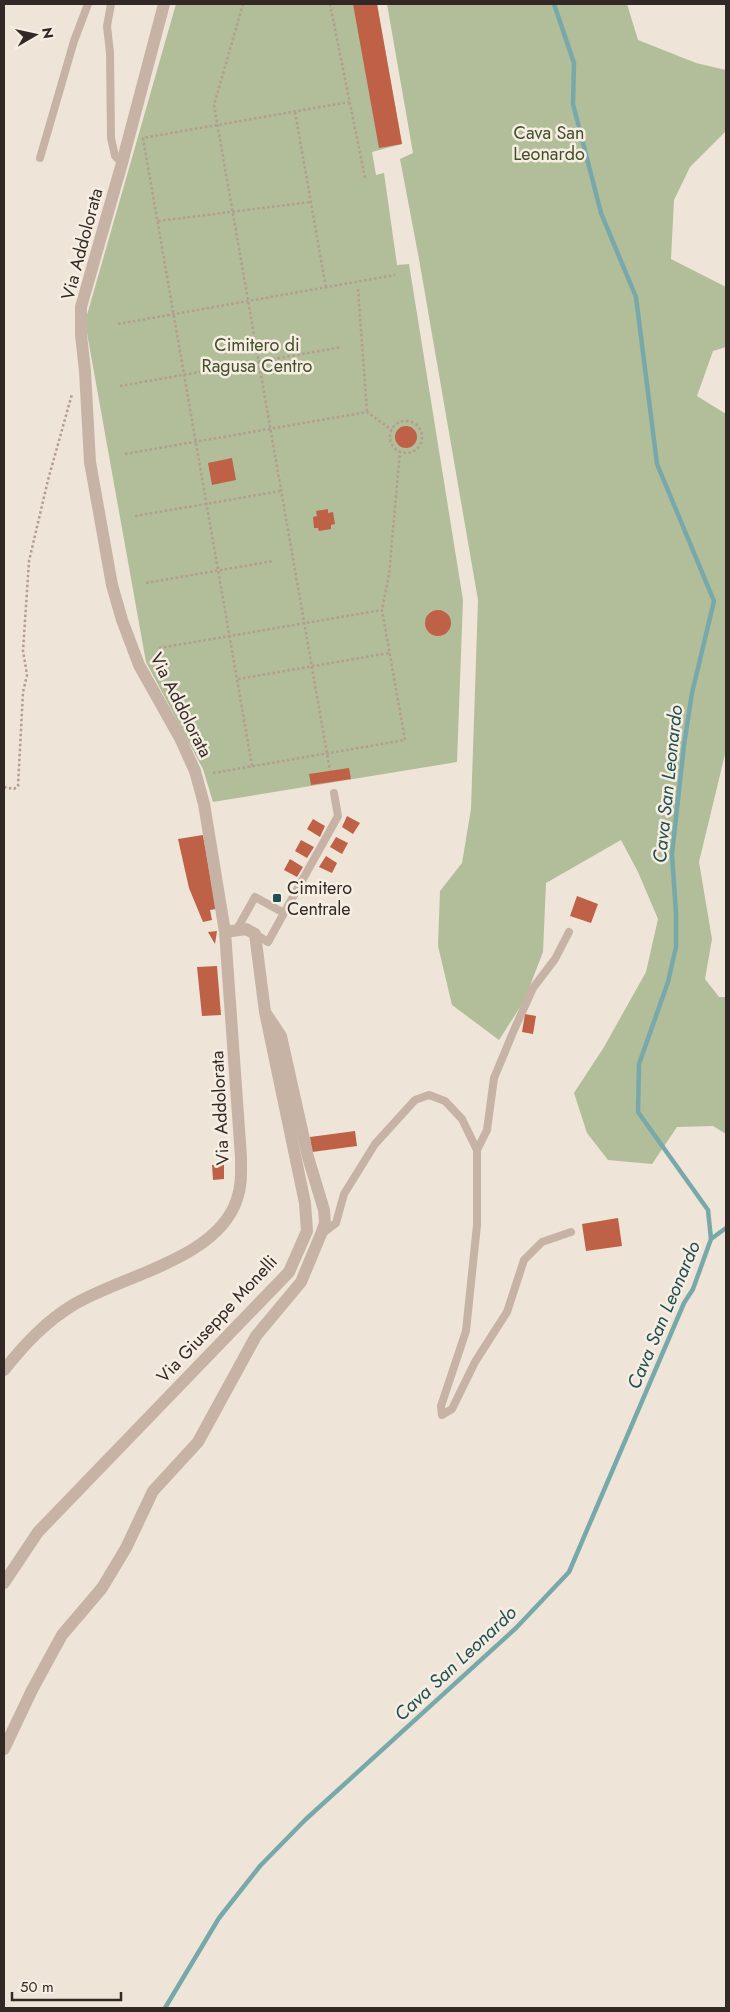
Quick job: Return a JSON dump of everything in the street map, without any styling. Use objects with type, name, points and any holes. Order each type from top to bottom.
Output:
[{"type":"street","name":"Via Addolorata","points":[[4,1370],[32,1337],[72,1306],[98,1292],[192,1251],[209,1240],[230,1214],[237,1199],[241,1180],[231,930],[195,771],[180,738],[139,665],[122,620],[112,584],[90,462],[85,371],[80,335],[81,307],[164,4]]},
{"type":"street","points":[[231,930],[250,930],[255,934]]},
{"type":"street","name":"Via Giuseppe Monelli","points":[[4,1583],[38,1532],[289,1272],[299,1252],[307,1231],[305,1203],[265,1012],[255,934]]},
{"type":"street","points":[[4,1749],[32,1690],[62,1635],[102,1588],[126,1548],[153,1491],[198,1442],[256,1336],[301,1282],[325,1223],[324,1210],[308,1157],[281,1036],[265,1012]]},
{"type":"lane","points":[[40,158],[74,41],[88,4]]},
{"type":"lane","points":[[111,4],[107,26],[110,53],[111,138],[115,156],[122,163]]},
{"type":"lane","points":[[255,934],[268,942],[338,816],[334,793]]},
{"type":"lane","points":[[231,930],[255,897],[284,913]]},
{"type":"lane","points":[[477,1150],[487,1130],[494,1078],[514,1030],[533,988],[555,959],[569,932]]},
{"type":"lane","points":[[321,1234],[336,1223],[344,1194],[374,1144],[414,1100],[429,1095],[445,1101],[462,1119],[477,1150],[477,1225],[466,1331],[441,1406],[442,1415],[452,1409],[475,1362],[507,1312],[524,1260],[542,1242],[571,1232]]},
{"type":"path","points":[[243,4],[214,105],[330,771]]},
{"type":"path","points":[[330,4],[365,178]]},
{"type":"path","points":[[252,766],[143,138],[350,102]]},
{"type":"path","points":[[295,112],[326,288]]},
{"type":"path","points":[[158,221],[311,202]]},
{"type":"path","points":[[118,324],[326,288],[395,274]]},
{"type":"path","points":[[358,289],[367,412]]},
{"type":"path","points":[[120,386],[342,347]]},
{"type":"path","points":[[4,787],[14,790],[18,786],[23,692],[27,675],[23,651],[29,561],[48,480],[73,392]]},
{"type":"path","points":[[125,454],[367,412],[392,430]]},
{"type":"path","points":[[404,421],[414,423],[420,431],[421,441],[415,450],[405,453],[392,445],[390,440],[392,430],[404,421]]},
{"type":"path","points":[[212,773],[404,740],[382,610],[389,575],[400,451]]},
{"type":"path","points":[[135,516],[281,491]]},
{"type":"path","points":[[146,583],[273,561]]},
{"type":"path","points":[[159,648],[382,610]]},
{"type":"path","points":[[238,679],[389,653]]},
{"type":"green space","name":"Cimitero di Ragusa Centro","points":[[176,4],[377,4],[402,144],[372,152],[376,175],[384,173],[397,265],[409,264],[463,600],[457,762],[213,802],[203,769],[146,662],[85,322]]},
{"type":"green space","name":"Cava San Leonardo","points":[[387,4],[627,4],[638,40],[696,63],[726,70],[726,131],[690,167],[674,200],[671,259],[726,287],[726,347],[713,351],[697,396],[726,414],[726,750],[699,862],[712,939],[705,979],[719,997],[726,997],[726,1134],[713,1126],[677,1127],[652,1164],[608,1160],[587,1133],[574,1093],[604,1047],[646,972],[658,919],[638,872],[621,840],[546,883],[543,952],[524,1001],[499,1040],[452,1005],[438,946],[440,891],[462,863],[471,809],[478,600],[400,159],[413,153]]},
{"type":"building","points":[[353,4],[377,4],[402,144],[379,148]]},
{"type":"building","points":[[406,426],[416,433],[417,437],[410,447],[406,448],[396,441],[395,437],[402,427]]},
{"type":"building","points":[[232,458],[236,480],[212,485],[208,463]]},
{"type":"building","points":[[328,509],[328,513],[333,512],[335,524],[331,525],[331,529],[319,531],[318,528],[314,528],[313,517],[317,516],[316,511]]},
{"type":"building","points":[[438,610],[447,614],[451,623],[447,632],[438,636],[429,632],[425,623],[429,614]]},
{"type":"building","points":[[349,768],[351,779],[311,785],[309,774]]},
{"type":"building","points":[[347,816],[360,823],[353,834],[342,827]]},
{"type":"building","points":[[313,819],[325,826],[320,837],[307,829]]},
{"type":"building","points":[[203,835],[216,909],[210,910],[212,920],[203,922],[189,888],[178,839]]},
{"type":"building","points":[[336,837],[348,843],[342,854],[330,847]]},
{"type":"building","points":[[301,840],[314,847],[307,858],[295,851]]},
{"type":"building","points":[[326,856],[337,863],[332,873],[319,867]]},
{"type":"building","points":[[290,859],[303,867],[297,877],[284,870]]},
{"type":"building","points":[[577,896],[598,904],[591,923],[570,916]]},
{"type":"building","points":[[217,931],[215,944],[208,932]]},
{"type":"building","points":[[217,966],[221,1015],[202,1016],[197,967]]},
{"type":"building","points":[[525,1014],[536,1016],[533,1034],[522,1032]]},
{"type":"building","points":[[355,1131],[357,1146],[312,1152],[310,1137]]},
{"type":"building","points":[[212,1165],[224,1165],[224,1179],[213,1180]]},
{"type":"building","points":[[618,1218],[622,1246],[586,1251],[582,1224]]},
{"type":"waterway","name":"Cava San Leonardo","points":[[165,2008],[219,1918],[260,1866],[305,1820],[516,1628],[569,1572],[684,1303],[693,1289],[711,1239],[708,1210],[638,1112],[639,1064],[668,982],[676,947],[672,854],[684,745],[692,693],[714,601],[657,464],[636,297],[601,213],[573,104],[574,63],[554,4]]},
{"type":"waterway","points":[[711,1239],[726,1228]]},
{"type":"place","name":"Cimitero Centrale","points":[[277,898]]}]
